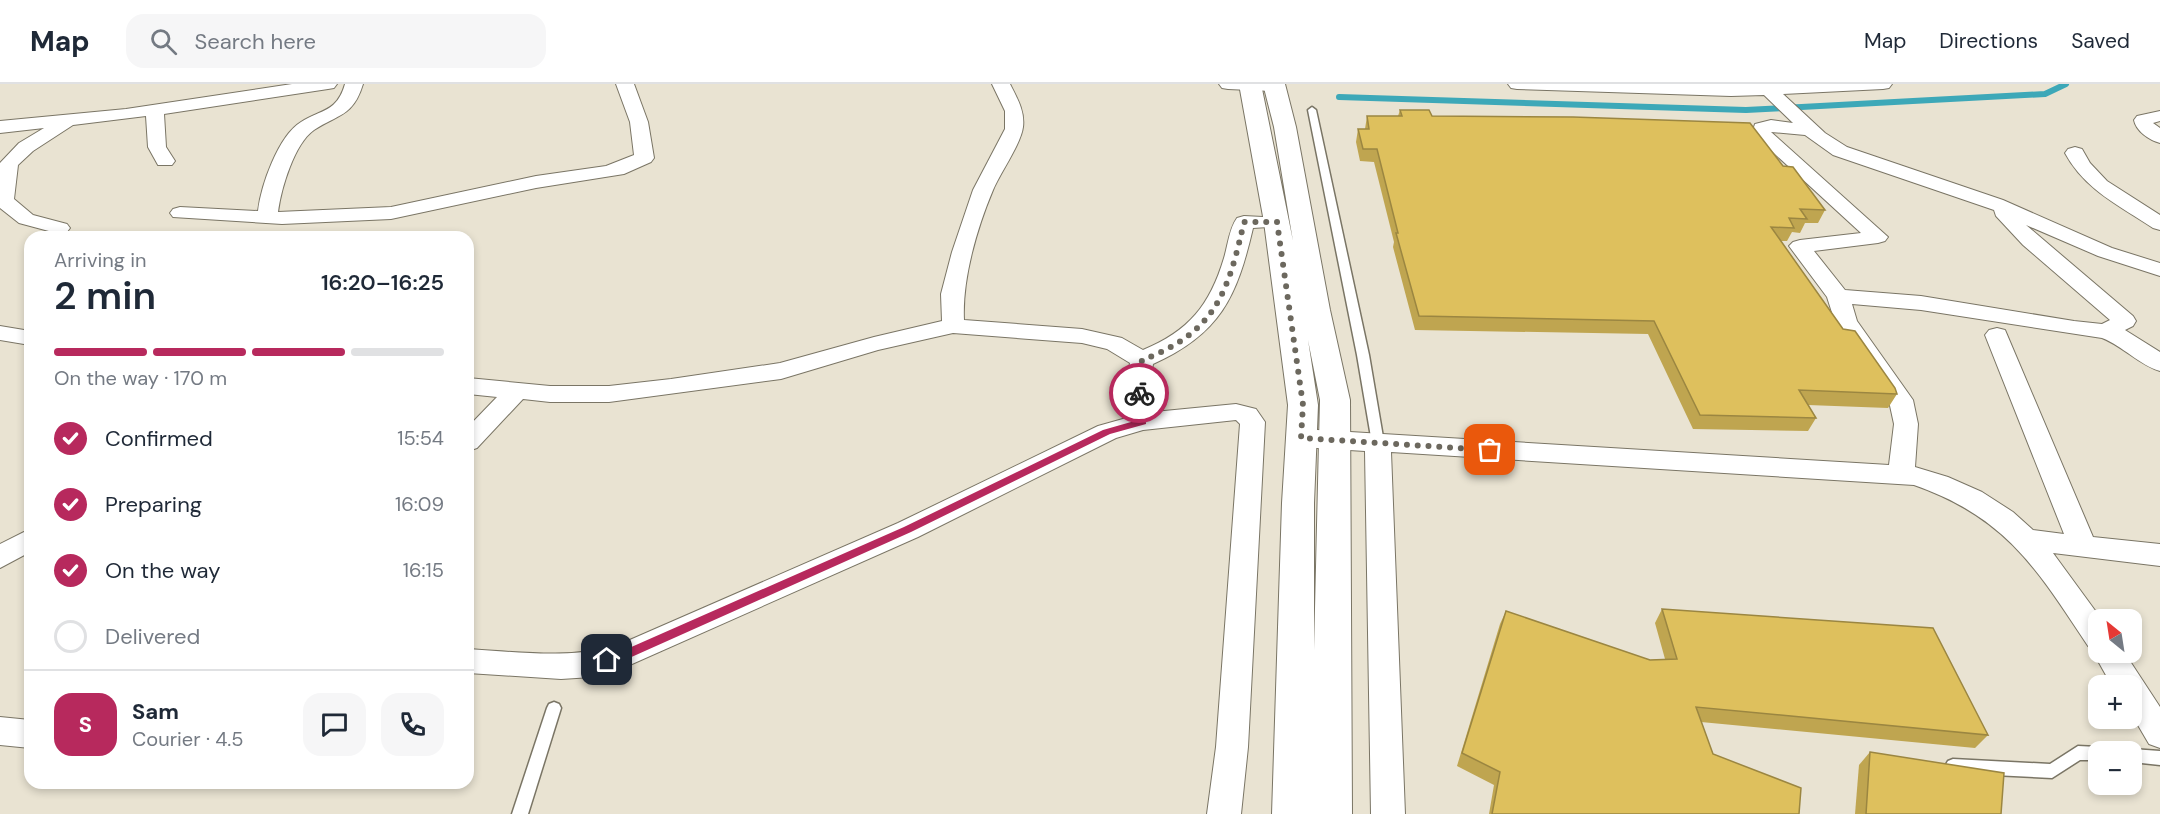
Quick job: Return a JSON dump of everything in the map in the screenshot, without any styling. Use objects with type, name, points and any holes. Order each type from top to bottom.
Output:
[{"type":"street","points":[[0,127],[155,109],[328,84]]},
{"type":"street","points":[[267,217],[268,201],[282,161],[305,128],[332,115],[350,102],[354,84]]},
{"type":"street","points":[[180,213],[267,217],[391,213],[529,183],[624,168],[644,158],[639,122],[626,84]]},
{"type":"street","points":[[953,326],[952,294],[963,252],[983,190],[1014,129],[1014,111],[1001,84]]},
{"type":"street","points":[[1517,84],[1728,88],[1771,92],[1883,84]]},
{"type":"street","points":[[1255,85],[1303,405],[1298,503],[1293,814]]},
{"type":"street","points":[[1255,85],[1285,127],[1316,310],[1335,400],[1331,814]]},
{"type":"street","points":[[1771,92],[1807,127],[1840,151],[1996,204],[2105,252],[2160,270]]},
{"type":"street","points":[[155,109],[157,147],[165,161]]},
{"type":"street","points":[[2160,116],[2143,120],[2144,125],[2160,137]]},
{"type":"street","points":[[60,228],[26,219],[4,201],[9,164],[26,147],[68,120]]},
{"type":"street","points":[[1807,127],[1771,126],[1762,128],[1761,133],[1878,237],[1800,246],[1838,296],[1846,322],[1901,400],[1906,424],[1901,474]]},
{"type":"street","points":[[2075,153],[2078,161],[2091,176],[2160,224]]},
{"type":"street","points":[[1996,204],[2030,242],[2125,321],[2105,331]]},
{"type":"street","points":[[1142,360],[1169,350],[1191,336],[1208,318],[1228,279],[1244,222],[1277,222]]},
{"type":"street","points":[[1838,296],[1921,303],[2105,331],[2124,338],[2160,363]]},
{"type":"street","points":[[474,387],[550,394],[609,394],[781,371],[874,344],[953,326],[1082,336],[1114,343],[1142,360]]},
{"type":"street","points":[[0,333],[24,337]]},
{"type":"street","points":[[1997,335],[2083,546]]},
{"type":"street","points":[[1142,360],[1138,384],[1143,422]]},
{"type":"street","points":[[474,436],[517,391]]},
{"type":"street","points":[[474,661],[561,667],[592,665],[623,656],[908,530],[1107,432],[1143,422],[1236,412],[1247,415],[1253,423],[1233,735],[1224,814]]},
{"type":"street","points":[[1301,438],[1916,476],[1976,501],[2003,518],[2027,540],[2088,624]]},
{"type":"street","points":[[1378,443],[1388,814]]},
{"type":"street","points":[[2027,540],[2160,555]]},
{"type":"street","points":[[0,557],[24,543]]},
{"type":"street","points":[[2142,705],[2160,734]]},
{"type":"street","points":[[0,731],[24,733]]},
{"type":"lane","points":[[1312,110],[1358,331],[1378,443]]},
{"type":"lane","points":[[520,814],[554,708]]},
{"type":"lane","points":[[1941,766],[2052,771],[2078,753],[2088,754]]},
{"type":"lane","points":[[2142,757],[2160,758]]},
{"type":"building","points":[[1400,110],[1429,110],[1432,116],[1573,117],[1750,123],[1783,166],[1793,167],[1825,210],[1800,209],[1807,219],[1789,218],[1794,228],[1771,227],[1843,329],[1855,331],[1897,394],[1799,390],[1816,418],[1700,415],[1654,321],[1419,316],[1396,233],[1398,233],[1377,149],[1363,149],[1358,129],[1369,129],[1367,116],[1402,116]]},
{"type":"building","points":[[1662,609],[1933,628],[1988,735],[1696,707],[1713,754],[1801,788],[1799,814],[1492,814],[1500,772],[1462,753],[1506,611],[1650,660],[1677,659]]},
{"type":"building","points":[[1870,752],[2004,773],[2001,814],[1866,814]]},
{"type":"waterway","points":[[1339,97],[1746,110],[2045,94],[2066,84]]},
{"type":"way so far","points":[[1139,393],[1138,384],[1142,360],[1169,350],[1191,336],[1208,318],[1228,279],[1244,222],[1277,222],[1303,405],[1301,438],[1490,450]]},
{"type":"route","points":[[607,660],[623,656],[908,530],[1107,432],[1143,422],[1139,393]]}]
